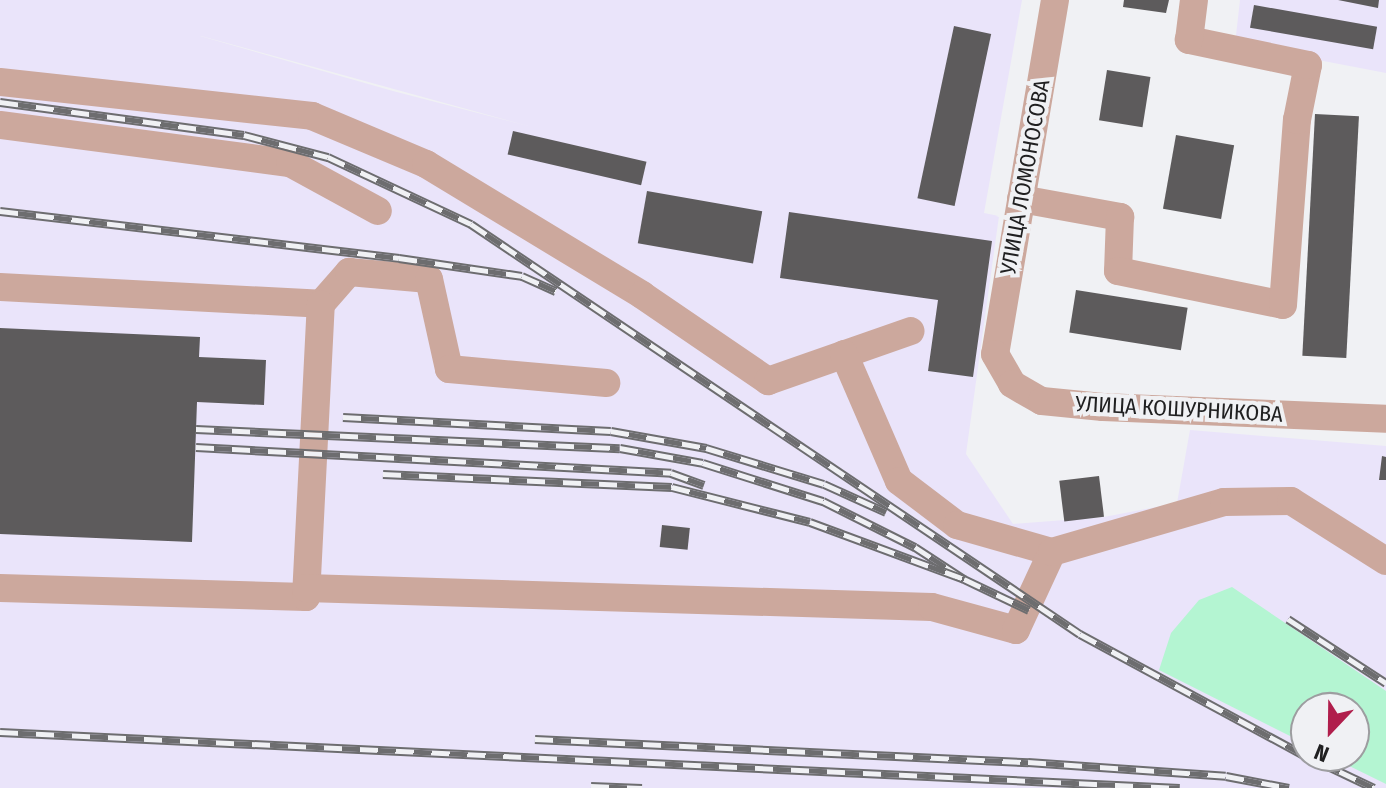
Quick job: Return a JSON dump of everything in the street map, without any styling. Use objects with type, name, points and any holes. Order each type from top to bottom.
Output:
[{"type":"street","name":"УЛИЦА ЛОМОНОСОВА","points":[[995,354],[1055,0]]},
{"type":"street","points":[[1021,199],[1120,217],[1118,271],[1283,305],[1297,120],[1308,65],[1189,40],[1194,0]]},
{"type":"street","points":[[0,82],[312,116],[426,164],[642,295],[768,381],[911,331]]},
{"type":"street","points":[[0,125],[290,163],[378,211]]},
{"type":"street","points":[[0,588],[306,597],[321,304],[349,272],[429,279],[449,369],[606,383]]},
{"type":"street","points":[[0,287],[321,304]]},
{"type":"street","points":[[844,354],[899,481],[957,525],[1052,552],[1224,502],[1291,501],[1386,561]]},
{"type":"street","name":"УЛИЦА КОШУРНИКОВА","points":[[995,354],[1012,384],[1042,401],[1386,419]]},
{"type":"street","points":[[306,588],[932,607],[1016,630],[1052,552]]},
{"type":"shaded area","points":[[0,0],[1022,0],[984,213],[999,216],[966,454],[1013,524],[1104,517],[1177,503],[1190,430],[1386,446],[1386,788],[0,788]],"holes":[[[201,36],[532,127],[393,91]]]},
{"type":"shaded area","points":[[1240,0],[1386,0],[1386,73],[1235,44]]},
{"type":"green space","points":[[1232,587],[1386,691],[1386,784],[1362,772],[1370,772],[1370,692],[1290,692],[1290,736],[1159,670],[1171,633],[1199,600]]},
{"type":"building","points":[[1124,0],[1169,0],[1166,13],[1123,7]]},
{"type":"building","points":[[1338,0],[1379,0],[1378,8]]},
{"type":"building","points":[[1254,5],[1377,27],[1373,49],[1250,28]]},
{"type":"building","points":[[954,26],[991,34],[955,206],[917,198]]},
{"type":"building","points":[[1107,70],[1150,77],[1142,127],[1099,120]]},
{"type":"building","points":[[1315,114],[1359,116],[1346,358],[1302,356]]},
{"type":"building","points":[[513,131],[646,162],[641,185],[508,154]]},
{"type":"building","points":[[1176,135],[1234,145],[1221,219],[1163,209]]},
{"type":"building","points":[[647,191],[762,211],[753,264],[638,243]]},
{"type":"building","points":[[789,212],[992,241],[973,377],[928,371],[938,300],[780,278]]},
{"type":"building","points":[[1076,290],[1188,308],[1181,350],[1069,332]]},
{"type":"building","points":[[0,328],[200,337],[199,357],[266,360],[264,405],[197,402],[192,542],[0,534]]},
{"type":"building","points":[[1382,456],[1386,457],[1386,480],[1379,480]]},
{"type":"building","points":[[1099,476],[1104,517],[1064,522],[1059,481]]},
{"type":"building","points":[[662,525],[690,528],[688,550],[660,547]]},
{"type":"railway","points":[[0,102],[244,135],[328,157],[471,224],[1080,634],[1290,747]]},
{"type":"railway","points":[[0,211],[399,258],[522,276],[556,291]]},
{"type":"railway","points":[[343,417],[611,431],[706,448],[824,484],[886,512]]},
{"type":"railway","points":[[196,429],[620,448],[703,463],[823,501],[915,547],[964,579]]},
{"type":"railway","points":[[196,447],[671,473],[704,485]]},
{"type":"railway","points":[[383,474],[672,487],[810,522],[964,579],[1029,610]]},
{"type":"railway","points":[[1288,619],[1386,683]]},
{"type":"railway","points":[[0,732],[1180,788]]},
{"type":"railway","points":[[535,739],[1028,762],[1226,776],[1289,788]]},
{"type":"railway","points":[[1340,772],[1374,788]]},
{"type":"railway","points":[[591,786],[642,788]]}]
